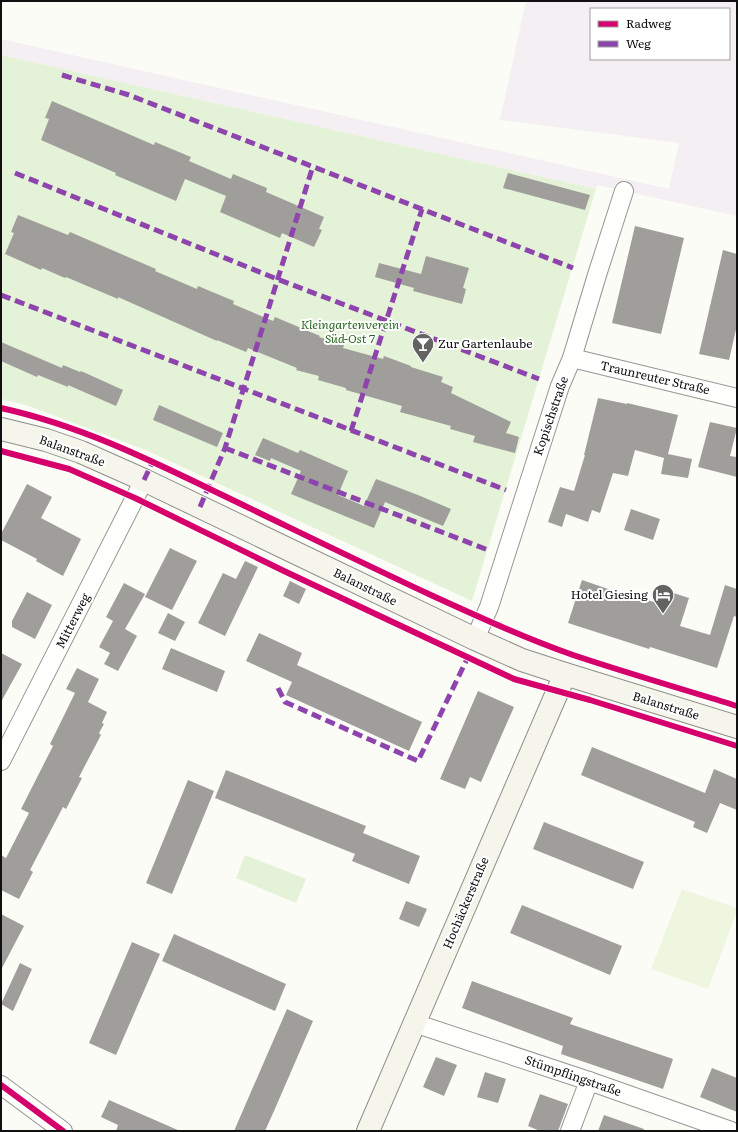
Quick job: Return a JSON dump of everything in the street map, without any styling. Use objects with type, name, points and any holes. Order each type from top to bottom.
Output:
[{"type":"street","name":"Kopischstraße","points":[[475,639],[489,606],[560,386],[572,358],[624,191]]},
{"type":"street","name":"Traunreuter Straße","points":[[572,358],[737,398]]},
{"type":"street","name":"Balanstraße","points":[[1,428],[46,440],[81,452],[144,480],[475,639],[522,660],[737,727]]},
{"type":"street","name":"Mitterweg","points":[[1,761],[144,480]]},
{"type":"street","name":"Hochäckerstraße","points":[[368,1131],[565,674]]},
{"type":"street","name":"Stümpflingstraße","points":[[414,1023],[589,1081],[732,1131]]},
{"type":"street","points":[[570,1131],[589,1081]]},
{"type":"street","points":[[1,1085],[62,1131]]},
{"type":"shaded area","points":[[526,1],[737,1],[737,216],[598,185],[596,189],[1,55],[1,39],[669,189],[679,143],[500,120]]},
{"type":"green space","name":"Kleingartenverein Süd-Ost 7","points":[[1,55],[596,189],[472,601],[148,451],[26,405],[1,399]]},
{"type":"green space","points":[[245,855],[306,879],[296,903],[236,878]]},
{"type":"green space","points":[[682,889],[737,908],[708,989],[651,969]]},
{"type":"building","points":[[52,101],[154,145],[155,142],[191,157],[189,161],[231,179],[233,174],[267,188],[266,192],[324,217],[319,229],[322,230],[314,247],[282,233],[280,238],[220,212],[226,196],[185,179],[176,201],[115,175],[116,173],[41,140],[49,119],[45,118]]},
{"type":"building","points":[[508,173],[590,195],[585,210],[503,188]]},
{"type":"building","points":[[18,215],[68,235],[70,232],[156,269],[155,271],[197,289],[198,286],[234,301],[233,304],[273,321],[275,317],[320,336],[319,337],[344,345],[343,348],[383,359],[384,356],[411,367],[443,377],[441,382],[453,387],[451,393],[511,422],[506,433],[519,437],[515,453],[473,442],[475,436],[450,429],[451,426],[400,412],[402,406],[346,390],[346,388],[318,380],[319,376],[296,370],[297,368],[248,348],[246,352],[217,341],[118,297],[118,299],[42,268],[41,270],[5,254],[14,233],[11,232]]},
{"type":"building","points":[[635,226],[684,238],[661,334],[612,323]]},
{"type":"building","points":[[723,250],[737,254],[737,325],[729,360],[699,354]]},
{"type":"building","points":[[426,256],[469,268],[463,288],[466,289],[462,304],[413,291],[414,288],[375,277],[379,263],[421,274]]},
{"type":"building","points":[[1,342],[62,368],[63,365],[80,372],[81,371],[123,390],[116,406],[68,385],[68,387],[38,375],[37,377],[1,361]]},
{"type":"building","points":[[598,398],[678,415],[668,454],[692,459],[688,478],[661,474],[664,458],[635,450],[628,476],[613,473],[600,513],[592,510],[588,522],[566,514],[562,527],[548,522],[560,487],[574,491],[585,455]]},
{"type":"building","points":[[159,405],[223,433],[217,447],[153,420]]},
{"type":"building","points":[[710,422],[737,428],[730,456],[737,457],[737,477],[698,467]]},
{"type":"building","points":[[263,438],[298,453],[300,450],[348,471],[338,495],[364,506],[376,479],[451,509],[443,526],[385,502],[374,528],[291,494],[301,471],[271,458],[270,461],[255,455]]},
{"type":"building","points":[[27,484],[52,497],[41,518],[81,539],[63,576],[36,561],[37,559],[1,540],[1,534]]},
{"type":"building","points":[[631,509],[660,519],[653,540],[624,530]]},
{"type":"building","points":[[170,548],[197,561],[172,610],[145,597]]},
{"type":"building","points":[[245,561],[258,567],[225,636],[198,623],[223,573],[236,579]]},
{"type":"building","points":[[582,580],[646,602],[647,600],[654,602],[658,588],[689,598],[680,626],[710,635],[725,585],[737,589],[737,617],[734,616],[717,668],[650,647],[649,649],[568,623]]},
{"type":"building","points":[[290,581],[306,589],[299,604],[283,596]]},
{"type":"building","points":[[124,583],[145,594],[125,629],[137,636],[118,671],[104,664],[110,653],[99,647],[113,621],[106,617]]},
{"type":"building","points":[[27,592],[52,605],[35,639],[12,627],[12,621]]},
{"type":"building","points":[[168,613],[185,622],[175,641],[158,633]]},
{"type":"building","points":[[259,633],[302,653],[297,665],[422,722],[409,751],[286,695],[292,682],[246,661]]},
{"type":"building","points":[[171,648],[225,671],[217,692],[162,669]]},
{"type":"building","points":[[1,653],[22,664],[1,702]]},
{"type":"building","points":[[77,668],[99,679],[88,702],[107,712],[102,723],[104,724],[99,733],[101,735],[79,777],[82,778],[66,809],[63,807],[30,870],[33,872],[19,899],[1,890],[1,855],[6,858],[29,813],[21,809],[53,746],[50,744],[75,693],[66,689]]},
{"type":"building","points":[[478,691],[514,707],[481,782],[470,777],[465,789],[440,779]]},
{"type":"building","points":[[592,747],[705,793],[714,769],[737,779],[737,810],[720,803],[707,833],[693,827],[695,822],[581,775]]},
{"type":"building","points":[[226,770],[366,826],[363,833],[420,856],[409,884],[352,861],[355,854],[215,798]]},
{"type":"building","points":[[188,780],[214,791],[172,894],[146,883]]},
{"type":"building","points":[[544,822],[644,862],[633,889],[533,849]]},
{"type":"building","points":[[406,901],[427,909],[419,927],[399,919]]},
{"type":"building","points":[[522,905],[622,946],[610,975],[510,933]]},
{"type":"building","points":[[1,914],[24,926],[1,970]]},
{"type":"building","points":[[174,934],[286,984],[275,1011],[162,961]]},
{"type":"building","points":[[132,942],[160,954],[116,1055],[89,1043]]},
{"type":"building","points":[[20,963],[32,969],[13,1011],[1,1004]]},
{"type":"building","points":[[472,981],[573,1018],[570,1024],[673,1059],[663,1089],[561,1054],[563,1046],[462,1008]]},
{"type":"building","points":[[287,1009],[313,1021],[274,1111],[265,1131],[234,1131]]},
{"type":"building","points":[[436,1057],[457,1065],[444,1096],[423,1087]]},
{"type":"building","points":[[712,1068],[737,1078],[737,1112],[700,1097]]},
{"type":"building","points":[[485,1072],[506,1079],[498,1103],[477,1097]]},
{"type":"building","points":[[540,1094],[568,1104],[558,1131],[540,1131],[528,1126]]},
{"type":"building","points":[[109,1100],[180,1131],[116,1131],[118,1125],[101,1117]]},
{"type":"building","points":[[604,1115],[644,1129],[644,1131],[598,1131]]},
{"type":"marked path","points":[[62,75],[129,95],[573,268]]},
{"type":"marked path","points":[[200,507],[225,448],[313,166]]},
{"type":"marked path","points":[[15,173],[277,279],[539,379]]},
{"type":"marked path","points":[[351,431],[422,209]]},
{"type":"marked path","points":[[1,295],[506,490]]},
{"type":"marked path","points":[[225,448],[488,550]]},
{"type":"marked path","points":[[144,480],[153,461]]},
{"type":"marked path","points":[[278,688],[285,702],[418,761],[468,657]]},
{"type":"cycle path","points":[[1,408],[29,415],[84,433],[138,455],[433,596],[537,642],[593,662],[737,706]]},
{"type":"cycle path","points":[[1,451],[69,469],[135,498],[284,571],[514,679],[590,700],[737,746]]},
{"type":"cycle path","points":[[1,1085],[63,1131]]},
{"type":"place","name":"Zur Gartenlaube","points":[[423,364]]},
{"type":"place","name":"Hotel Giesing","points":[[663,614]]}]
